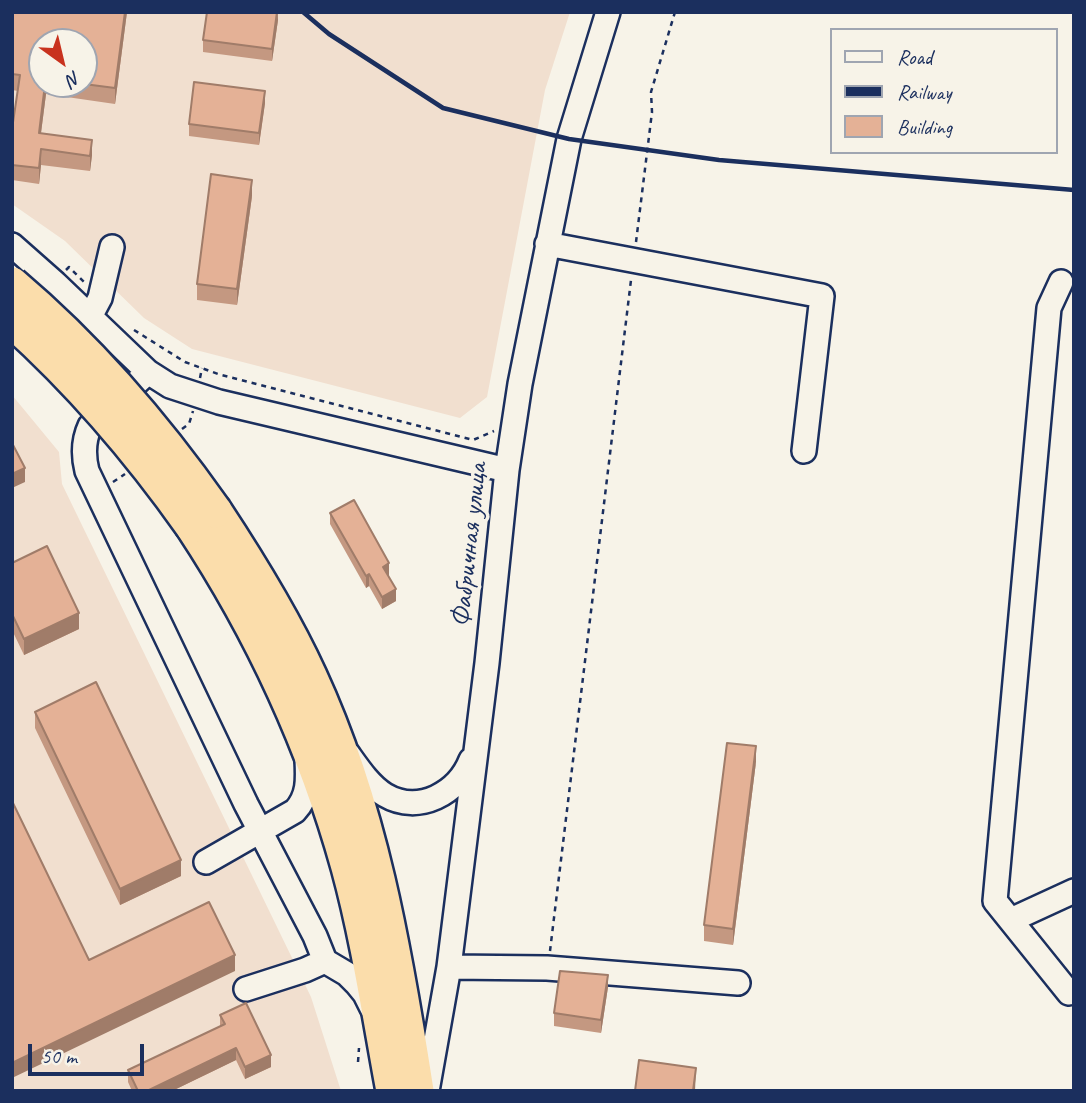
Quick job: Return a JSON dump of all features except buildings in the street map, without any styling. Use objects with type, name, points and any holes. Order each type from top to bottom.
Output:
[{"type":"highway","points":[[12,284],[60,326],[110,378],[178,458],[204,519]]},
{"type":"highway","points":[[12,321],[74,380],[156,475],[242,552],[310,676],[328,801],[362,925],[393,1091]]},
{"type":"highway","points":[[317,731],[358,805],[386,908],[417,1091]]},
{"type":"street","name":"Фабричная улица","points":[[428,1091],[449,967],[516,411],[569,139],[608,12]]},
{"type":"street","points":[[547,244],[822,296],[804,451]]},
{"type":"street","points":[[12,245],[55,282],[95,308],[148,372],[170,386],[196,396],[507,470]]},
{"type":"street","points":[[95,308],[112,247]]},
{"type":"street","points":[[1060,282],[1049,308],[995,901],[1069,993]]},
{"type":"street","points":[[148,372],[90,426],[86,436],[85,460],[103,508],[325,961],[347,974],[365,994],[382,1031]]},
{"type":"street","points":[[206,862],[295,811],[306,794],[307,761],[317,731],[385,795],[415,802],[430,801],[458,784],[467,771],[476,744]]},
{"type":"street","points":[[1011,920],[1074,891]]},
{"type":"street","points":[[246,989],[325,961]]},
{"type":"street","points":[[449,967],[547,968],[738,983]]},
{"type":"path","points":[[547,968],[652,112],[651,92],[675,12]]},
{"type":"path","points":[[55,282],[69,267],[95,308]]},
{"type":"path","points":[[129,326],[173,356],[218,374],[473,440],[492,433],[499,427],[506,410],[516,411]]},
{"type":"shaded area","points":[[12,12],[570,12],[545,90],[487,397],[460,418],[192,349],[144,318],[65,241],[12,204]]},
{"type":"shaded area","points":[[12,395],[59,452],[62,484],[311,997],[341,1091],[12,1091]]},
{"type":"railway","points":[[303,12],[329,34],[443,108],[569,139],[719,160],[1074,190]]}]
